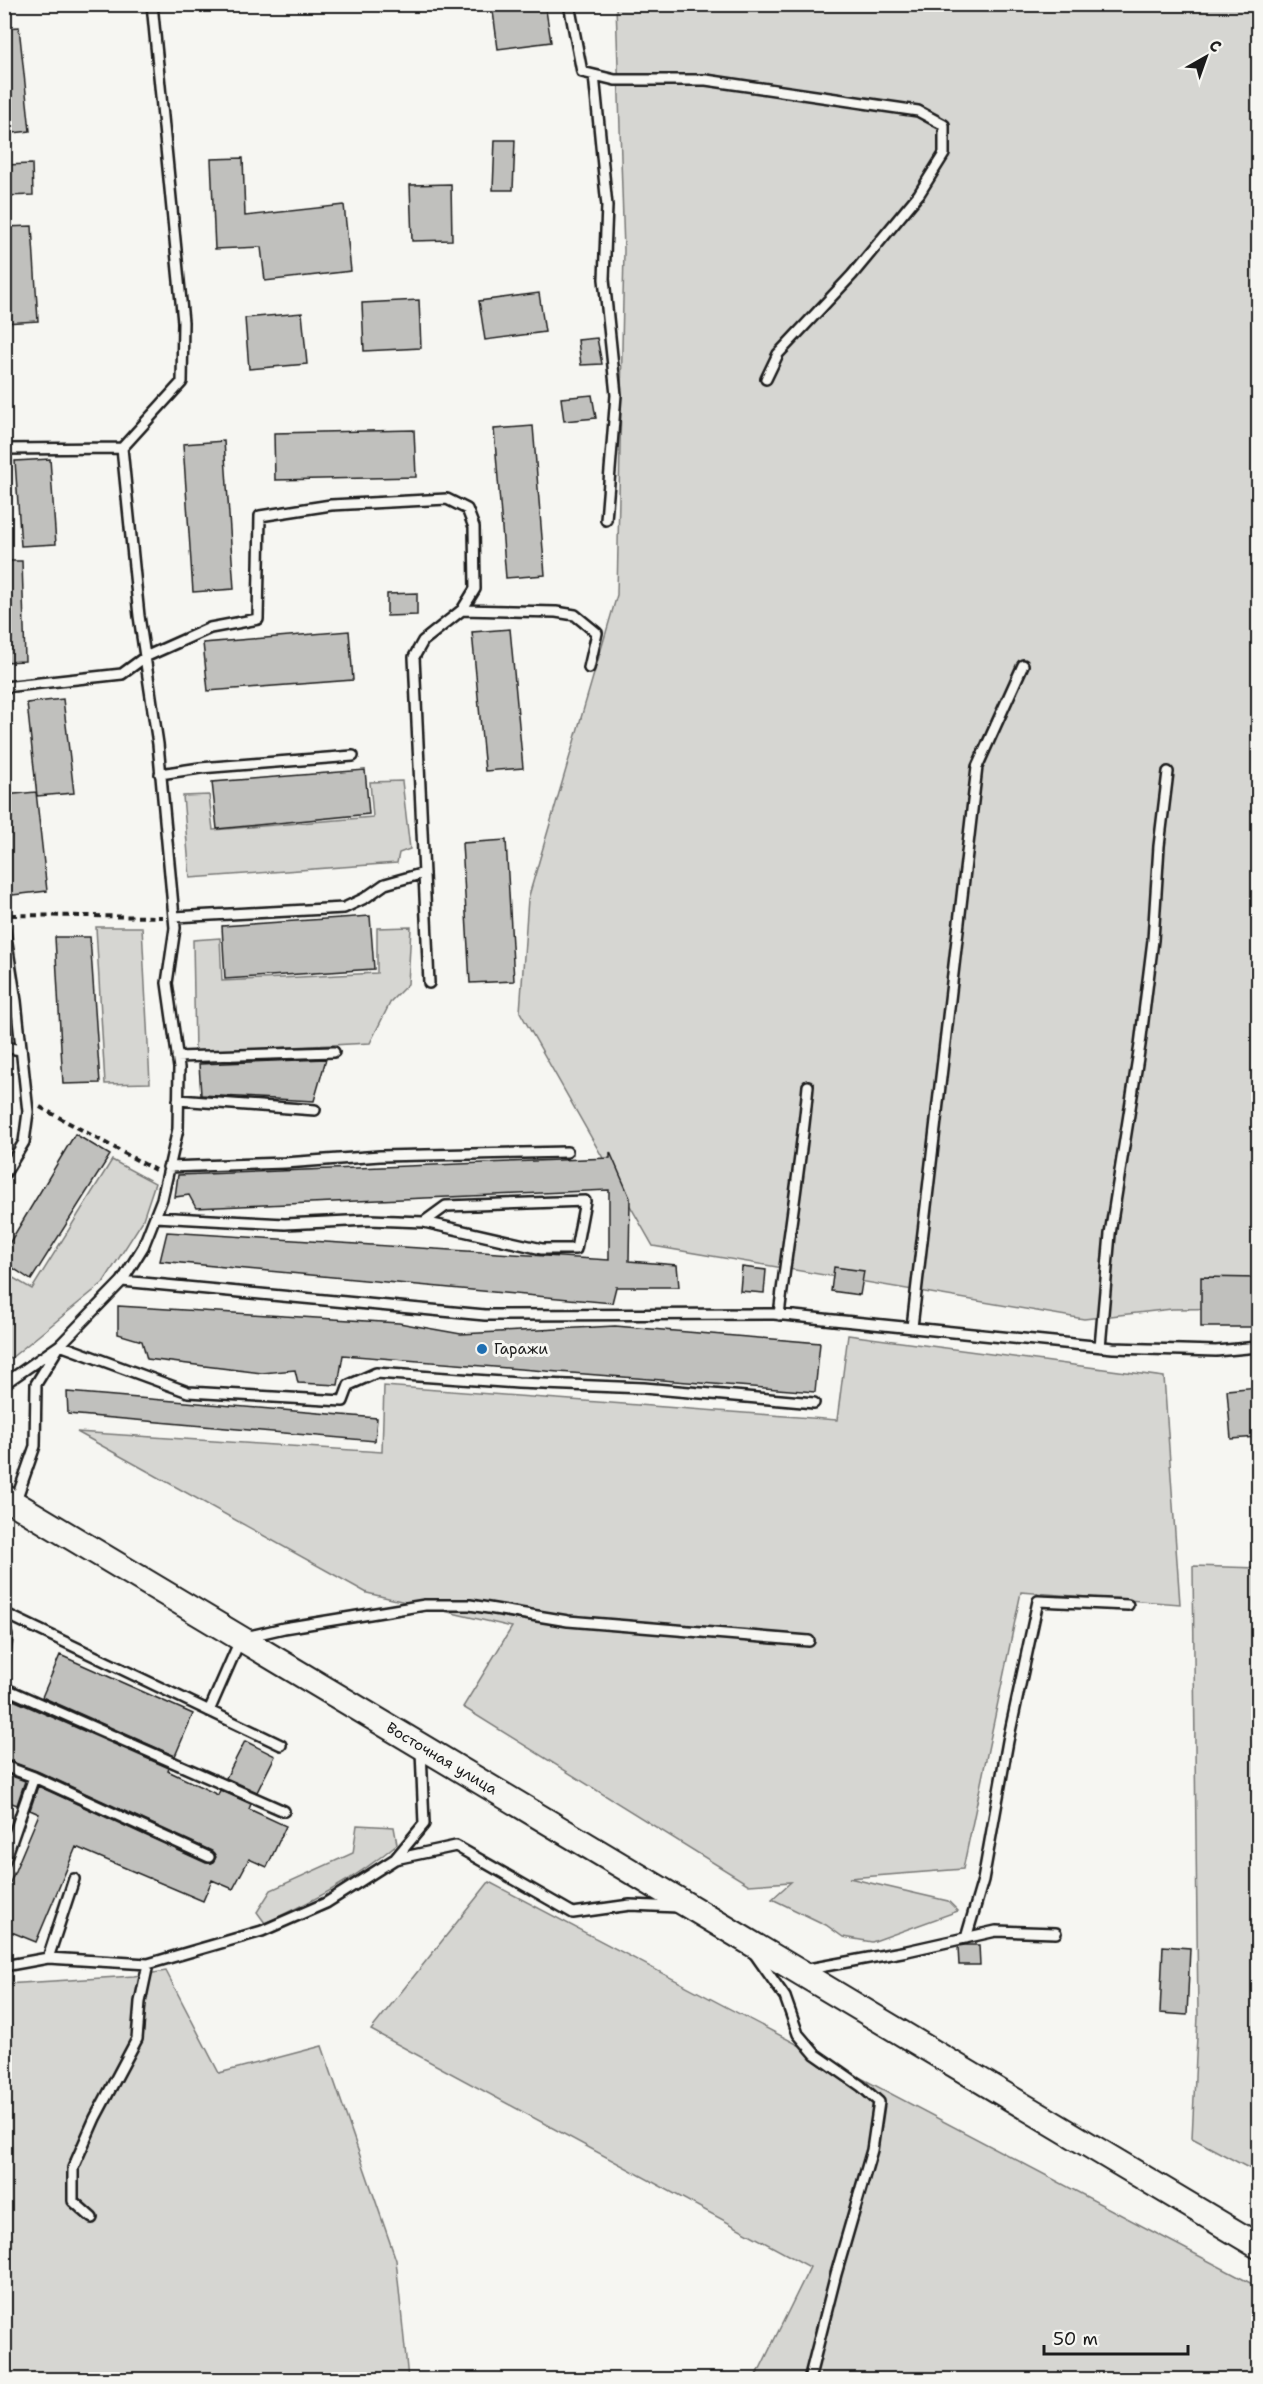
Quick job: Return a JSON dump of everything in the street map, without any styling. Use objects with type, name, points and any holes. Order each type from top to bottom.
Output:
[{"type":"main road","name":"Восточная улица","points":[[10,1500],[1258,2246]]},
{"type":"lane","points":[[4,449],[122,448],[182,382],[183,322],[152,4]]},
{"type":"lane","points":[[569,4],[582,72],[615,80],[706,80],[918,111],[944,125],[944,153],[919,194],[852,275],[778,354],[766,379]]},
{"type":"lane","points":[[594,75],[607,206],[604,279],[616,395],[606,520]]},
{"type":"lane","points":[[4,1384],[60,1345],[122,1281],[143,1247],[162,1199],[178,1129],[177,1057],[166,983],[175,928],[160,774],[122,448]]},
{"type":"lane","points":[[4,687],[122,674],[145,657],[210,628],[258,619],[260,516],[331,506],[447,499],[467,509],[474,526],[475,589],[462,610],[423,641],[414,657],[429,983]]},
{"type":"lane","points":[[462,610],[556,612],[575,615],[597,633],[589,668]]},
{"type":"lane","points":[[912,1327],[977,767],[1023,665]]},
{"type":"lane","points":[[160,774],[200,768],[353,756]]},
{"type":"lane","points":[[1100,1347],[1110,1234],[1140,1044],[1151,952],[1159,846],[1168,772]]},
{"type":"lane","points":[[174,917],[344,908],[385,884],[423,873]]},
{"type":"lane","points":[[4,925],[28,1112],[24,1143],[4,1175]]},
{"type":"lane","points":[[4,1047],[21,1050]]},
{"type":"lane","points":[[177,1057],[334,1052]]},
{"type":"lane","points":[[779,1315],[792,1203],[802,1149],[808,1086]]},
{"type":"lane","points":[[178,1100],[315,1110]]},
{"type":"lane","points":[[167,1171],[380,1156],[567,1152]]},
{"type":"lane","points":[[155,1217],[285,1224],[369,1220],[424,1222],[542,1249],[576,1249],[585,1201],[446,1206],[424,1222]]},
{"type":"lane","points":[[122,1281],[485,1315],[779,1315],[1100,1347],[1216,1351],[1258,1347]]},
{"type":"lane","points":[[60,1345],[188,1392],[343,1401],[349,1385],[376,1373],[518,1383],[644,1388],[813,1403]]},
{"type":"lane","points":[[10,1500],[35,1446],[36,1384],[60,1345]]},
{"type":"lane","points":[[966,1938],[983,1880],[1008,1741],[1038,1601],[1128,1605]]},
{"type":"lane","points":[[209,1711],[241,1638],[284,1628],[425,1605],[470,1605],[568,1621],[809,1641]]},
{"type":"lane","points":[[4,1613],[281,1745]]},
{"type":"lane","points":[[4,1625],[7,1636],[4,1665]]},
{"type":"lane","points":[[4,1688],[284,1811]]},
{"type":"lane","points":[[4,1966],[48,1958],[148,1964],[262,1931],[326,1903],[395,1859],[424,1824],[421,1746]]},
{"type":"lane","points":[[4,1766],[34,1777],[209,1857]]},
{"type":"lane","points":[[4,1863],[34,1777]]},
{"type":"lane","points":[[395,1859],[456,1846],[573,1914],[630,1905],[691,1907]]},
{"type":"lane","points":[[48,1958],[74,1879]]},
{"type":"lane","points":[[798,1971],[996,1931],[1056,1933]]},
{"type":"lane","points":[[744,1939],[785,1997],[798,2034],[815,2054],[861,2086],[879,2102],[872,2150],[836,2274],[809,2379]]},
{"type":"lane","points":[[92,2217],[74,2201],[73,2168],[95,2118],[137,2039],[140,2002],[148,1964]]},
{"type":"path","points":[[4,915],[174,917]]},
{"type":"path","points":[[27,1100],[167,1171]]},
{"type":"shaded area","points":[[616,5],[1258,5],[1258,1308],[1172,1309],[1084,1319],[653,1246],[520,1012],[528,899],[617,595],[624,250]]},
{"type":"shaded area","points":[[402,781],[410,849],[399,853],[397,863],[190,878],[183,796],[209,795],[213,830],[373,817],[370,782]]},
{"type":"shaded area","points":[[96,927],[142,927],[150,1083],[105,1084]]},
{"type":"shaded area","points":[[411,927],[408,984],[391,1001],[370,1043],[195,1052],[193,940],[220,938],[222,981],[377,973],[377,928]]},
{"type":"shaded area","points":[[112,1160],[155,1183],[142,1222],[103,1283],[5,1363],[5,1273],[32,1289]]},
{"type":"shaded area","points":[[848,1335],[1164,1377],[1180,1604],[1021,1592],[963,1869],[849,1878],[948,1901],[958,1911],[872,1942],[843,1937],[826,1925],[772,1899],[791,1882],[749,1885],[463,1707],[512,1627],[367,1593],[77,1432],[382,1452],[384,1386],[837,1420]]},
{"type":"shaded area","points":[[1193,1566],[1258,1568],[1258,2173],[1192,2138],[1198,2016]]},
{"type":"shaded area","points":[[357,1825],[394,1827],[397,1844],[334,1888],[265,1923],[257,1912],[271,1890],[353,1853]]},
{"type":"shaded area","points":[[489,1882],[1258,2287],[1258,2379],[755,2379],[810,2267],[371,2030]]},
{"type":"shaded area","points":[[166,1971],[219,2073],[322,2046],[396,2260],[408,2379],[5,2380],[5,1984],[134,1976]]},
{"type":"building","points":[[492,4],[545,4],[551,42],[498,49]]},
{"type":"building","points":[[19,27],[30,131],[4,134],[4,28]]},
{"type":"building","points":[[495,140],[515,140],[513,190],[493,190]]},
{"type":"building","points":[[243,158],[245,216],[344,205],[351,271],[265,281],[261,247],[215,249],[211,159]]},
{"type":"building","points":[[32,164],[33,195],[4,196],[4,165]]},
{"type":"building","points":[[451,184],[452,240],[412,241],[410,185]]},
{"type":"building","points":[[32,226],[38,321],[4,323],[4,227]]},
{"type":"building","points":[[539,293],[545,332],[485,340],[479,301]]},
{"type":"building","points":[[419,300],[421,348],[364,351],[362,303]]},
{"type":"building","points":[[302,313],[307,364],[249,369],[245,318]]},
{"type":"building","points":[[597,338],[602,364],[581,365],[578,340]]},
{"type":"building","points":[[592,395],[596,418],[564,421],[561,398]]},
{"type":"building","points":[[533,426],[545,575],[506,578],[494,429]]},
{"type":"building","points":[[414,430],[416,477],[275,480],[274,433]]},
{"type":"building","points":[[224,441],[234,589],[193,592],[183,444]]},
{"type":"building","points":[[50,459],[56,544],[21,546],[15,461]]},
{"type":"building","points":[[4,561],[22,561],[25,661],[4,662]]},
{"type":"building","points":[[417,593],[417,615],[387,616],[387,594]]},
{"type":"building","points":[[510,629],[523,768],[485,771],[472,632]]},
{"type":"building","points":[[349,631],[353,680],[208,691],[203,643]]},
{"type":"building","points":[[63,699],[74,793],[37,796],[27,703]]},
{"type":"building","points":[[365,770],[369,814],[217,829],[212,782]]},
{"type":"building","points":[[36,792],[47,891],[4,896],[4,795]]},
{"type":"building","points":[[506,840],[514,981],[470,983],[462,843]]},
{"type":"building","points":[[370,916],[374,969],[225,979],[222,926]]},
{"type":"building","points":[[55,937],[90,937],[100,1083],[63,1084]]},
{"type":"building","points":[[326,1059],[314,1101],[201,1095],[199,1064]]},
{"type":"building","points":[[75,1134],[110,1155],[31,1280],[4,1262],[4,1252]]},
{"type":"building","points":[[610,1152],[630,1198],[629,1261],[677,1265],[679,1287],[616,1287],[612,1303],[160,1261],[167,1232],[609,1260],[609,1190],[196,1208],[189,1195],[175,1197],[178,1175],[610,1158]]},
{"type":"building","points":[[742,1267],[766,1270],[764,1293],[740,1291]]},
{"type":"building","points":[[834,1267],[864,1271],[860,1295],[831,1291]]},
{"type":"building","points":[[1201,1277],[1258,1278],[1258,1327],[1201,1327]]},
{"type":"building","name":"Гаражи","points":[[118,1306],[399,1323],[461,1334],[615,1326],[820,1343],[815,1392],[343,1355],[338,1385],[298,1383],[295,1370],[262,1373],[147,1359],[142,1341],[118,1334]]},
{"type":"building","points":[[1258,1387],[1258,1437],[1231,1439],[1227,1390]]},
{"type":"building","points":[[67,1392],[377,1418],[375,1441],[68,1414]]},
{"type":"building","points":[[60,1655],[193,1714],[175,1756],[42,1697]]},
{"type":"building","points":[[4,1696],[169,1768],[168,1771],[218,1795],[220,1790],[251,1804],[249,1809],[286,1826],[267,1867],[249,1859],[233,1889],[212,1880],[203,1901],[76,1847],[36,1942],[4,1929],[4,1897],[39,1814],[30,1810],[38,1786],[206,1863],[212,1863],[216,1857],[212,1851],[37,1771],[4,1759]]},
{"type":"building","points":[[245,1741],[275,1756],[257,1792],[226,1778]]},
{"type":"building","points":[[4,1773],[25,1781],[17,1805],[4,1800]]},
{"type":"building","points":[[979,1945],[980,1965],[959,1965],[958,1946]]},
{"type":"building","points":[[1163,1946],[1190,1948],[1187,2015],[1160,2013]]},
{"type":"place","name":"Гаражи","points":[[482,1349]]}]
